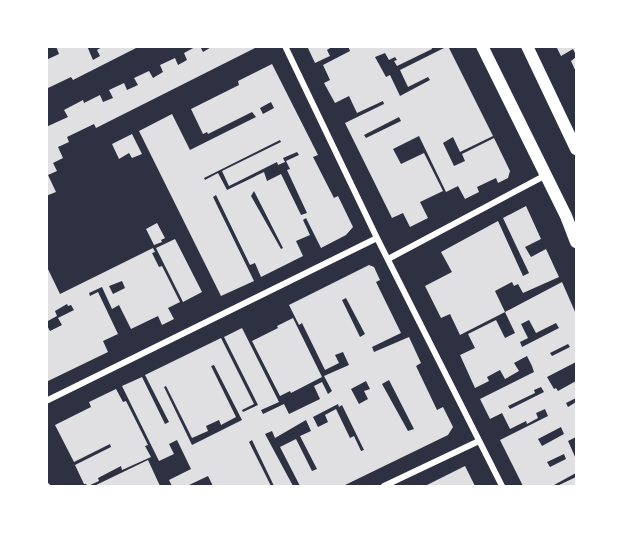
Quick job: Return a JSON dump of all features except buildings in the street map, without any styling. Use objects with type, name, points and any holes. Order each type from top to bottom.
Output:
[{"type":"main road","points":[[482,46],[546,175],[576,242]]},
{"type":"main road","points":[[527,46],[576,149]]},
{"type":"street","points":[[285,46],[377,238],[501,486]]},
{"type":"street","points":[[388,259],[546,175]]},
{"type":"street","points":[[46,402],[377,238]]},
{"type":"street","points":[[384,486],[479,441]]}]
